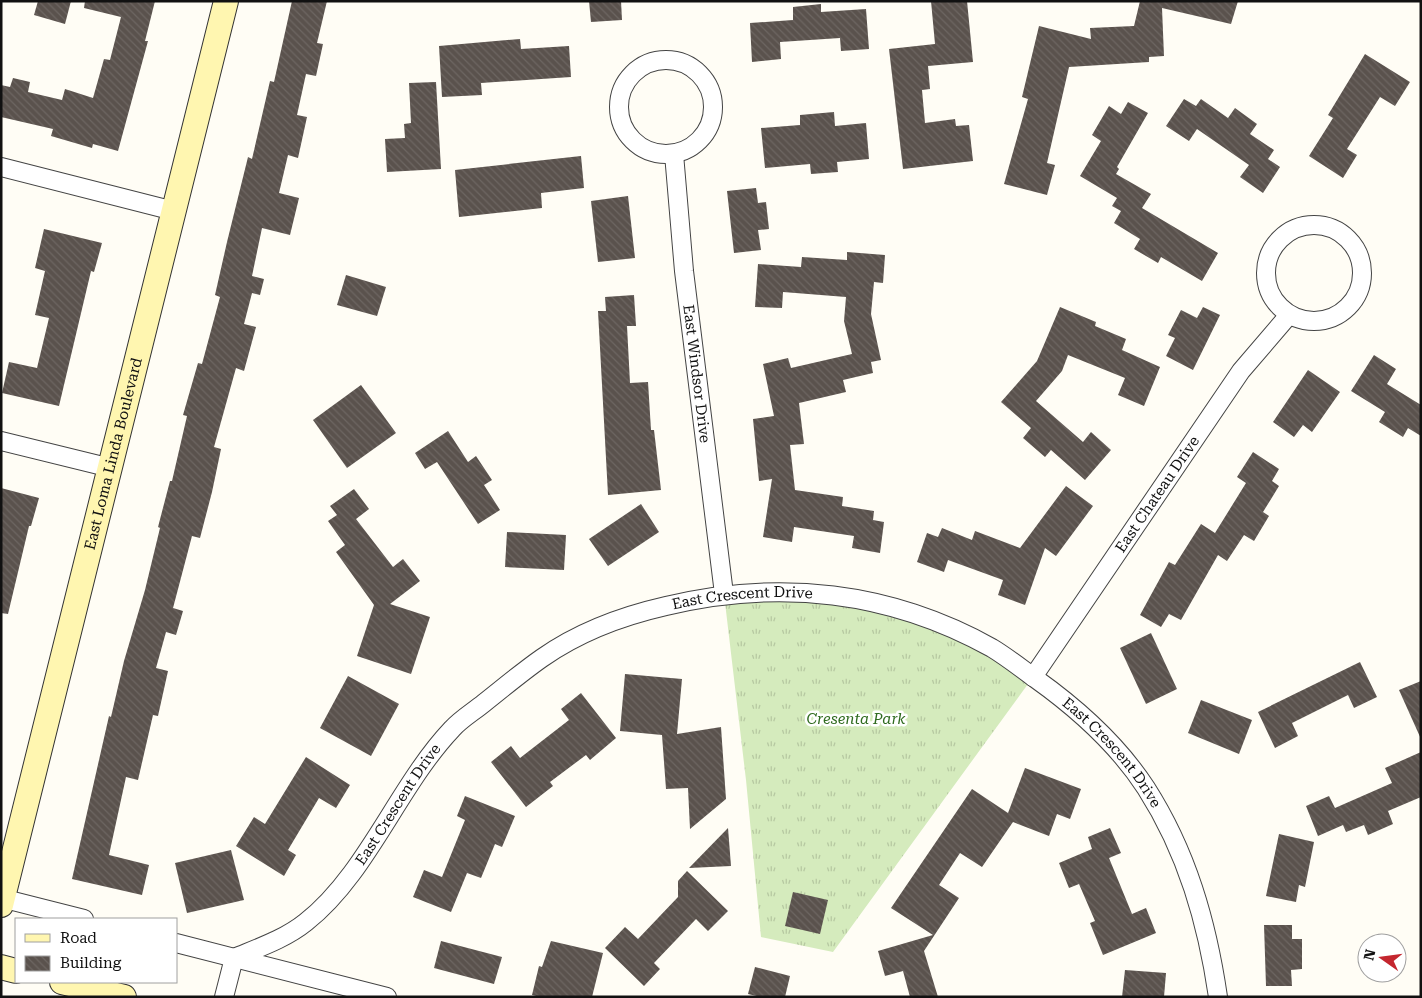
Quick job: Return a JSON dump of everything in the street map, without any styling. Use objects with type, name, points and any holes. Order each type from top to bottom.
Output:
[{"type":"street","name":"East Loma Linda Boulevard","points":[[2,901],[226,1]]},
{"type":"street","points":[[670,61],[684,64],[696,71],[706,83],[712,97],[713,112],[709,127],[700,140],[688,149],[674,154],[660,154],[640,146],[625,131],[620,117],[623,89],[631,77],[642,67],[656,62],[670,61]]},
{"type":"street","name":"East Windsor Drive","points":[[674,154],[684,271],[724,594]]},
{"type":"street","points":[[1,168],[174,211]]},
{"type":"street","points":[[1308,224],[1323,225],[1336,230],[1348,238],[1357,250],[1362,264],[1362,280],[1357,295],[1341,312],[1319,321],[1304,320],[1289,315],[1277,305],[1269,292],[1266,278],[1266,263],[1272,249],[1281,237],[1294,228],[1308,224]]},
{"type":"street","name":"East Chateau Drive","points":[[1033,677],[1241,371],[1289,315]]},
{"type":"street","points":[[1,441],[111,468]]},
{"type":"street","name":"East Crescent Drive","points":[[234,958],[274,942],[306,922],[337,891],[422,768],[453,728],[546,655],[587,632],[633,614],[724,594],[815,592],[886,605],[916,614],[962,633],[994,649],[1086,718],[1116,750],[1145,787],[1183,858],[1199,903],[1212,955],[1218,997]]},
{"type":"street","points":[[2,901],[79,918]]},
{"type":"street","points":[[178,944],[387,997]]},
{"type":"street","points":[[224,997],[234,958]]},
{"type":"street","points":[[1,967],[15,970]]},
{"type":"street","points":[[66,983],[124,997]]},
{"type":"green space","name":"Cresenta Park","points":[[724,594],[886,605],[1033,677],[833,952],[761,937],[746,780]]},
{"type":"building","points":[[38,1],[71,1],[65,24],[34,15]]},
{"type":"building","points":[[85,1],[155,1],[145,41],[148,41],[118,151],[93,144],[92,148],[51,136],[53,129],[1,117],[1,85],[10,87],[13,78],[30,82],[28,92],[62,100],[65,89],[93,98],[104,59],[110,60],[121,17],[84,8]]},
{"type":"building","points":[[292,1],[327,1],[317,43],[323,44],[316,76],[306,74],[297,115],[307,117],[298,158],[288,155],[279,193],[299,198],[290,235],[262,228],[252,276],[264,279],[260,295],[252,293],[244,324],[256,327],[244,371],[236,368],[214,447],[221,449],[212,492],[200,538],[192,536],[173,608],[183,611],[176,635],[166,632],[156,668],[168,671],[158,716],[153,715],[138,780],[126,777],[109,855],[149,865],[142,895],[72,879],[109,716],[111,717],[124,661],[145,590],[160,528],[158,527],[170,481],[172,481],[187,416],[183,415],[198,363],[202,364],[220,297],[215,295],[227,242],[248,157],[252,159],[270,81],[274,82]]},
{"type":"building","points":[[589,1],[621,1],[622,20],[591,22]]},
{"type":"building","points":[[931,1],[967,1],[973,62],[928,66],[930,89],[922,90],[925,123],[955,119],[956,126],[969,125],[973,161],[903,169],[889,49],[935,44]]},
{"type":"building","points":[[1140,1],[1238,1],[1231,24],[1162,8],[1164,56],[1149,57],[1149,62],[1069,67],[1047,163],[1055,165],[1047,195],[1004,184],[1028,99],[1022,97],[1039,26],[1091,39],[1090,28],[1134,26]]},
{"type":"building","points":[[821,4],[821,12],[866,9],[869,49],[841,51],[840,38],[780,42],[781,59],[752,62],[750,23],[793,20],[793,7]]},
{"type":"building","points":[[520,39],[521,49],[569,46],[571,77],[481,83],[482,95],[442,97],[439,46]]},
{"type":"building","points":[[1365,54],[1410,82],[1395,106],[1380,97],[1347,149],[1357,155],[1343,178],[1309,156],[1333,118],[1328,115]]},
{"type":"building","points":[[436,82],[441,169],[387,172],[385,139],[405,138],[404,124],[411,123],[409,83]]},
{"type":"building","points":[[1184,99],[1196,106],[1201,99],[1228,118],[1235,108],[1257,124],[1250,134],[1274,150],[1268,159],[1280,167],[1263,193],[1240,177],[1249,165],[1197,129],[1189,141],[1166,126]]},
{"type":"building","points":[[1128,102],[1148,113],[1117,167],[1119,169],[1116,174],[1151,194],[1142,208],[1218,253],[1202,281],[1161,257],[1158,263],[1134,249],[1140,239],[1114,223],[1121,211],[1112,206],[1117,198],[1080,176],[1101,141],[1092,135],[1109,106],[1121,114]]},
{"type":"building","points":[[834,112],[835,126],[866,123],[869,159],[837,162],[838,172],[811,174],[810,164],[765,168],[761,128],[800,125],[800,115]]},
{"type":"building","points":[[581,156],[584,188],[541,193],[542,208],[459,217],[455,170]]},
{"type":"building","points":[[756,188],[758,203],[766,202],[769,229],[758,230],[761,250],[734,253],[727,191]]},
{"type":"building","points":[[628,196],[635,258],[598,262],[591,201]]},
{"type":"building","points":[[44,229],[102,243],[94,272],[91,271],[59,406],[2,393],[9,362],[37,368],[49,318],[35,315],[45,271],[35,268]]},
{"type":"building","points":[[847,252],[885,255],[883,283],[874,282],[871,314],[881,360],[871,362],[873,373],[843,380],[846,392],[799,403],[804,444],[790,445],[795,490],[843,497],[842,506],[874,511],[873,520],[884,522],[880,553],[852,548],[854,536],[794,527],[792,542],[763,537],[772,479],[759,481],[753,419],[774,416],[763,364],[788,358],[791,368],[852,354],[844,321],[846,297],[783,292],[782,308],[755,307],[758,264],[801,267],[802,257],[847,260]]},
{"type":"building","points":[[346,275],[386,287],[377,316],[337,305]]},
{"type":"building","points":[[634,295],[636,326],[627,326],[630,383],[648,382],[651,430],[654,430],[661,490],[608,495],[598,311],[606,311],[605,297]]},
{"type":"building","points":[[1060,307],[1096,322],[1095,326],[1126,339],[1122,350],[1160,367],[1144,406],[1118,395],[1125,378],[1068,355],[1062,371],[1036,401],[1083,442],[1091,432],[1111,450],[1085,480],[1051,450],[1045,457],[1023,438],[1031,428],[1001,402],[1037,361]]},
{"type":"building","points":[[1203,307],[1220,315],[1193,370],[1166,356],[1175,338],[1168,335],[1181,310],[1197,318]]},
{"type":"building","points":[[1374,355],[1396,369],[1387,384],[1421,405],[1421,436],[1408,428],[1403,437],[1379,422],[1385,412],[1351,391]]},
{"type":"building","points":[[1308,370],[1340,392],[1312,432],[1303,425],[1294,437],[1273,422]]},
{"type":"building","points":[[361,385],[396,433],[347,468],[313,420]]},
{"type":"building","points":[[448,431],[468,462],[476,456],[492,480],[484,485],[500,510],[478,524],[437,462],[425,469],[415,453]]},
{"type":"building","points":[[1253,452],[1279,469],[1272,481],[1279,486],[1263,512],[1269,516],[1254,541],[1244,535],[1227,561],[1218,555],[1181,620],[1169,614],[1161,627],[1140,615],[1169,562],[1175,565],[1201,524],[1215,533],[1246,483],[1237,477]]},
{"type":"building","points":[[1066,486],[1093,506],[1056,556],[1045,548],[1025,605],[998,595],[1003,580],[948,560],[944,572],[917,562],[927,533],[938,537],[942,528],[972,540],[975,531],[1020,548]]},
{"type":"building","points":[[1,488],[39,498],[31,526],[29,526],[8,614],[1,613]]},
{"type":"building","points":[[354,489],[369,509],[356,519],[393,567],[403,559],[420,581],[390,604],[430,617],[411,674],[357,656],[374,605],[336,552],[345,545],[328,521],[337,515],[330,506]]},
{"type":"building","points":[[641,504],[659,532],[608,566],[589,539]]},
{"type":"building","points":[[507,532],[566,535],[564,570],[505,567]]},
{"type":"building","points":[[1151,633],[1177,689],[1146,704],[1120,648]]},
{"type":"building","points":[[1360,662],[1377,697],[1354,708],[1348,695],[1292,723],[1298,736],[1275,748],[1258,712]]},
{"type":"building","points":[[625,674],[682,679],[677,734],[721,727],[726,799],[690,829],[688,788],[666,789],[662,735],[620,731]]},
{"type":"building","points":[[348,676],[399,704],[371,756],[320,728]]},
{"type":"building","points":[[1421,681],[1421,739],[1399,690]]},
{"type":"building","points":[[581,693],[616,738],[590,760],[586,755],[550,782],[553,786],[526,807],[491,762],[511,746],[520,758],[569,720],[561,709]]},
{"type":"building","points":[[1201,700],[1252,720],[1239,754],[1188,733]]},
{"type":"building","points":[[1421,752],[1421,797],[1388,811],[1393,824],[1368,835],[1364,825],[1346,832],[1343,825],[1318,836],[1306,806],[1329,796],[1335,808],[1392,783],[1385,768]]},
{"type":"building","points":[[306,757],[350,785],[336,808],[319,798],[288,850],[296,855],[284,876],[236,846],[254,817],[265,824]]},
{"type":"building","points":[[1025,768],[1081,789],[1070,819],[1057,814],[1049,836],[1013,822],[982,867],[960,853],[939,885],[959,898],[924,951],[938,997],[910,997],[903,971],[885,976],[878,951],[933,935],[891,908],[972,789],[1008,813]]},
{"type":"building","points":[[465,796],[515,816],[502,847],[495,844],[481,878],[467,873],[451,912],[413,897],[424,870],[442,877],[465,820],[457,816]]},
{"type":"building","points":[[728,828],[731,866],[689,868]]},
{"type":"building","points":[[1110,828],[1121,853],[1109,858],[1132,914],[1146,908],[1156,933],[1103,955],[1090,923],[1095,921],[1079,884],[1069,888],[1059,863],[1092,849],[1088,837]]},
{"type":"building","points":[[1279,834],[1314,842],[1305,887],[1299,885],[1296,902],[1266,896]]},
{"type":"building","points":[[231,850],[244,900],[187,913],[175,863]]},
{"type":"building","points":[[687,871],[728,911],[708,931],[696,919],[654,963],[660,969],[644,986],[605,948],[625,927],[638,939],[678,897],[678,881]]},
{"type":"building","points":[[793,892],[828,900],[820,934],[785,926]]},
{"type":"building","points":[[1264,925],[1292,925],[1292,939],[1302,939],[1302,969],[1291,970],[1292,986],[1266,986]]},
{"type":"building","points":[[441,941],[502,957],[494,984],[434,968]]},
{"type":"building","points":[[551,941],[603,953],[592,997],[541,997],[532,995],[539,966],[542,967]]},
{"type":"building","points":[[755,967],[790,976],[785,997],[761,997],[748,994]]},
{"type":"building","points":[[1125,970],[1166,973],[1164,997],[1122,997]]}]
